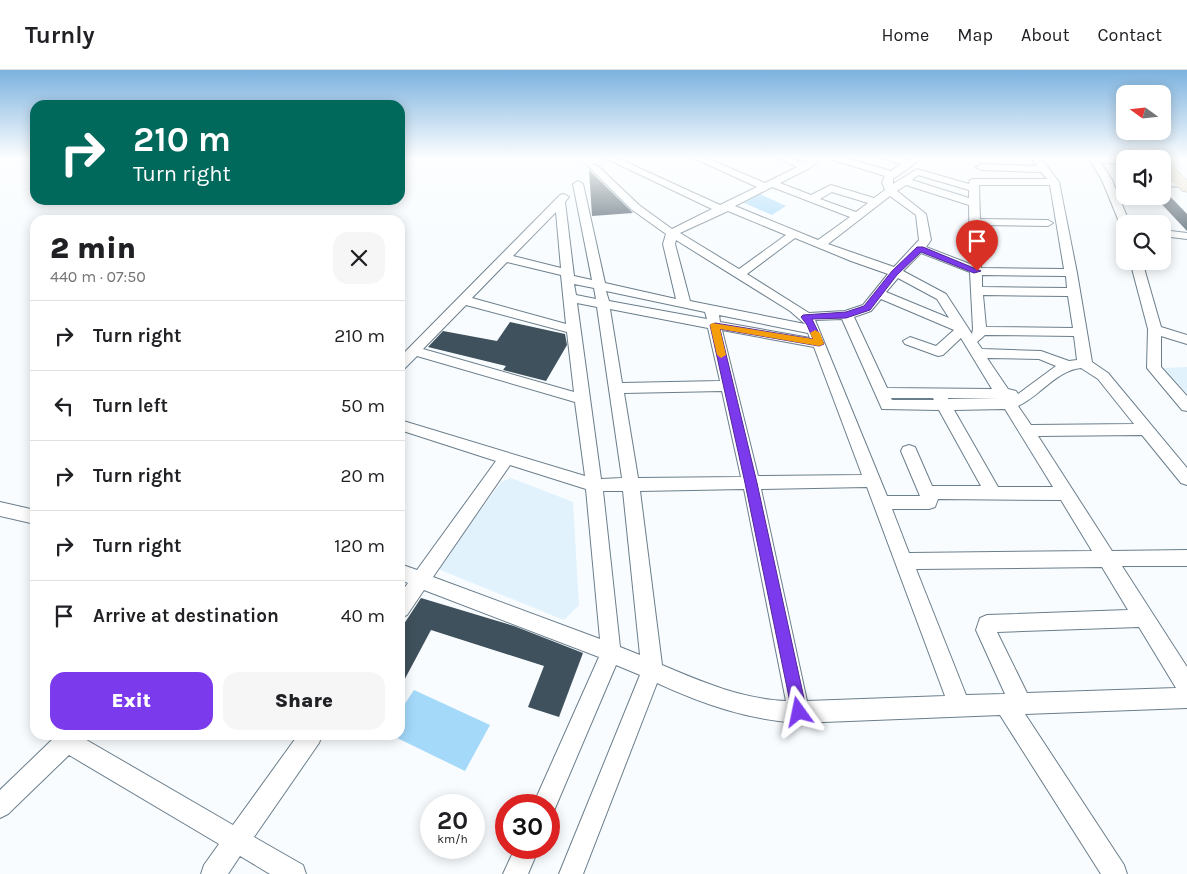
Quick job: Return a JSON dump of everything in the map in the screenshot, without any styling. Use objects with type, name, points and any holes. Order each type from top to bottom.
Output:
[{"type":"street","points":[[405,361],[567,195]]},
{"type":"street","points":[[571,874],[652,670],[631,485],[600,286],[580,195]]},
{"type":"street","points":[[626,195],[634,207],[672,233],[794,308],[813,330],[960,707]]},
{"type":"street","points":[[695,195],[824,242],[855,259],[870,261],[931,289],[942,297],[972,338],[1006,398],[1187,686]]},
{"type":"street","points":[[684,304],[669,244],[672,233],[751,195]]},
{"type":"street","points":[[798,195],[858,216]]},
{"type":"street","points":[[812,199],[819,195]]},
{"type":"street","points":[[851,195],[876,202]]},
{"type":"street","points":[[824,242],[886,195]]},
{"type":"street","points":[[571,298],[603,304],[813,330],[867,308],[880,294],[894,273],[920,249],[925,240],[921,214],[895,195]]},
{"type":"street","points":[[948,195],[975,203]]},
{"type":"street","points":[[972,338],[977,271],[975,195]]},
{"type":"street","points":[[1056,195],[1085,365]]},
{"type":"street","points":[[1116,195],[1123,215]]},
{"type":"street","points":[[550,794],[610,653],[594,485],[573,330],[560,202]]},
{"type":"street","points":[[773,222],[794,234],[824,242]]},
{"type":"street","points":[[976,222],[1048,223]]},
{"type":"street","points":[[1171,226],[1187,227]]},
{"type":"street","points":[[740,274],[794,234]]},
{"type":"street","points":[[1171,234],[1187,236]]},
{"type":"street","points":[[920,249],[977,271],[1071,273]]},
{"type":"street","points":[[505,258],[600,286],[684,304],[713,318]]},
{"type":"street","points":[[1139,270],[1155,329],[1154,368],[1187,406]]},
{"type":"street","points":[[976,291],[1074,292]]},
{"type":"street","points":[[880,294],[972,338],[1040,354],[1067,365]]},
{"type":"street","points":[[464,300],[573,330]]},
{"type":"street","points":[[846,315],[885,399],[1006,398],[1026,396],[1067,365],[1073,363],[1093,368],[1103,376],[1187,479]]},
{"type":"street","points":[[713,318],[751,483],[799,712]]},
{"type":"street","points":[[1155,329],[1187,340]]},
{"type":"street","points":[[910,341],[938,352],[972,338],[1080,332]]},
{"type":"street","points":[[415,351],[582,399]]},
{"type":"street","points":[[615,388],[728,386]]},
{"type":"street","points":[[941,399],[994,494]]},
{"type":"street","points":[[405,426],[506,459],[594,485],[872,481]]},
{"type":"street","points":[[1027,431],[1147,429]]},
{"type":"street","points":[[881,503],[929,502],[927,492],[908,451]]},
{"type":"street","points":[[405,602],[506,459]]},
{"type":"street","points":[[927,492],[1066,494]]},
{"type":"street","points":[[0,510],[30,516]]},
{"type":"street","points":[[904,561],[1187,558]]},
{"type":"street","points":[[405,574],[610,653],[725,702],[767,712],[1187,698]]},
{"type":"street","points":[[1115,874],[1013,704],[986,630],[987,624],[1145,618]]},
{"type":"street","points":[[0,806],[68,740]]},
{"type":"street","points":[[73,740],[294,874]]},
{"type":"street","points":[[213,874],[307,740]]},
{"type":"street","points":[[515,874],[522,859]]},
{"type":"shaded area","points":[[761,195],[786,206],[772,215],[744,203]]},
{"type":"shaded area","points":[[1187,367],[1187,393],[1163,368]]},
{"type":"shaded area","points":[[511,478],[573,502],[579,605],[564,620],[438,569],[501,482]]},
{"type":"shaded area","points":[[414,690],[490,725],[465,771],[401,740],[405,740],[405,704]]},
{"type":"building","points":[[591,195],[614,195],[633,213],[592,216]]},
{"type":"building","points":[[1171,197],[1187,214],[1187,231],[1162,205],[1171,205]]},
{"type":"building","points":[[510,322],[565,334],[567,345],[546,381],[503,370],[506,366],[428,347],[443,331],[497,341]]},
{"type":"building","points":[[421,598],[514,626],[583,653],[559,717],[528,707],[544,666],[431,630],[405,679],[405,622]]},
{"type":"slow traffic","points":[[721,355],[715,325],[819,344],[815,333]]},
{"type":"route","points":[[799,712],[751,483],[715,325],[819,344],[812,325],[806,317],[846,315],[857,313],[867,308],[873,303],[894,273],[920,249],[977,271]]}]
